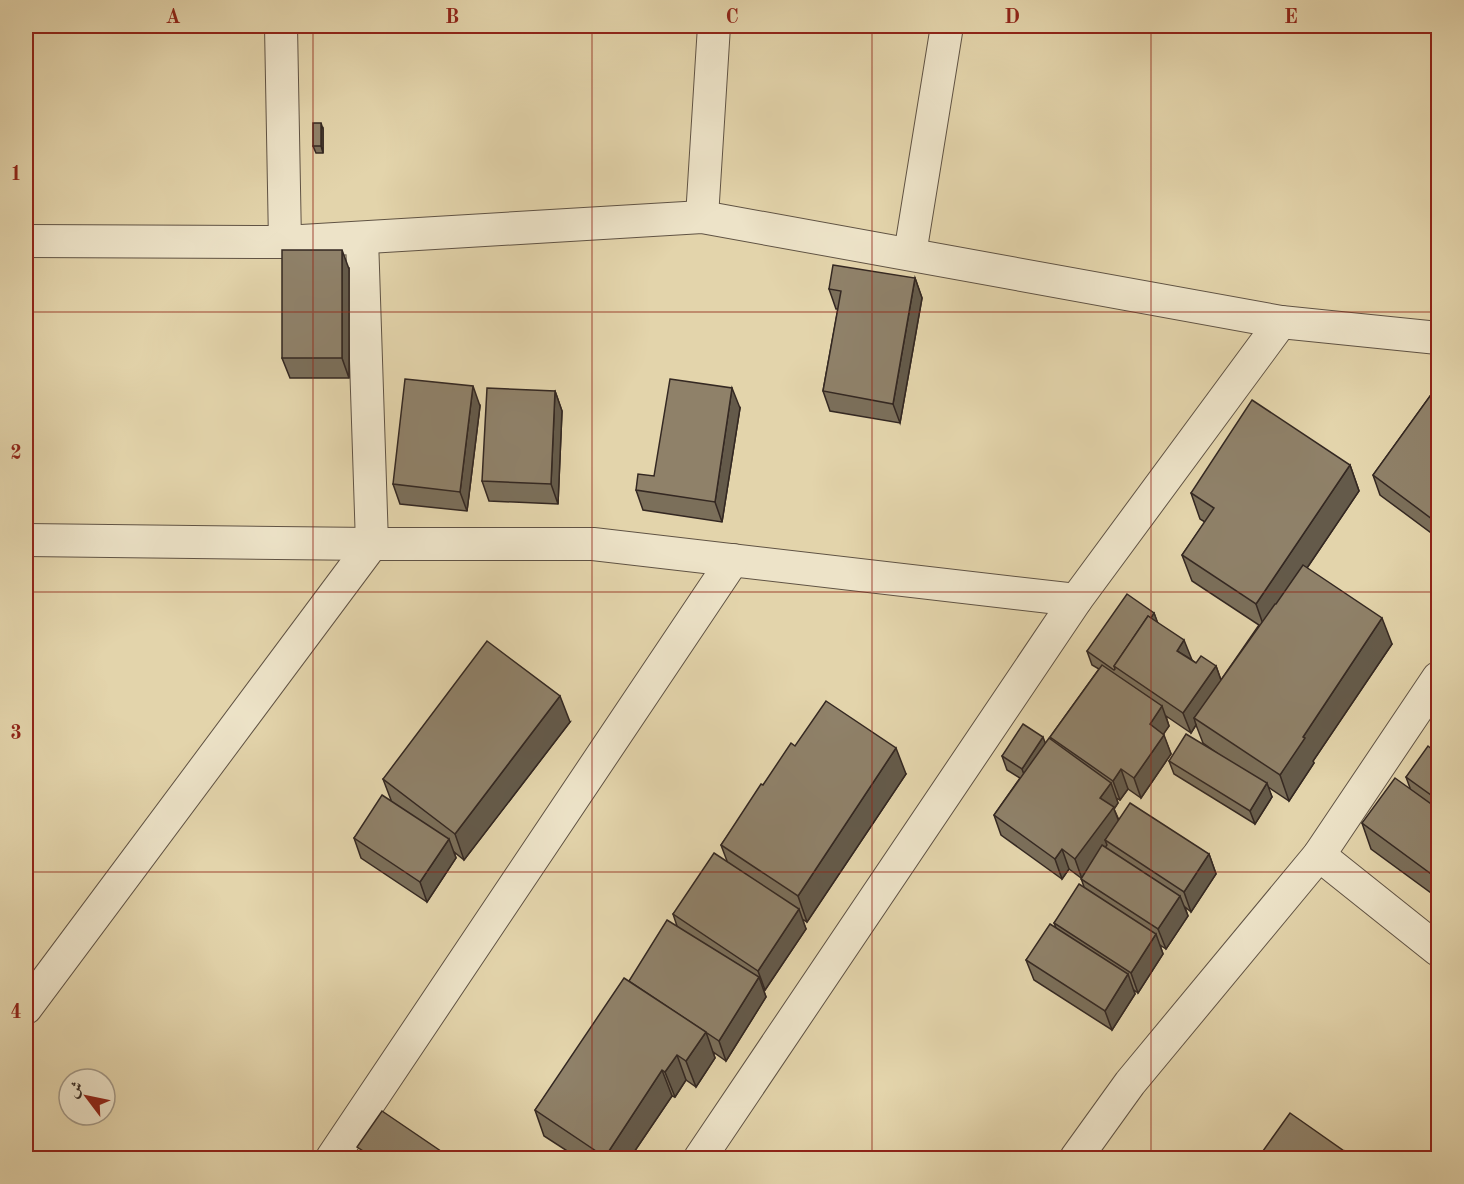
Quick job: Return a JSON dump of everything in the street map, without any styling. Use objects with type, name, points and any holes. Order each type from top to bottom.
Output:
[{"type":"street","points":[[281,26],[285,242]]},
{"type":"street","points":[[702,217],[714,26]]},
{"type":"street","points":[[910,254],[947,26]]},
{"type":"street","points":[[26,241],[285,242],[702,217],[1281,322],[1438,338]]},
{"type":"street","points":[[26,1008],[372,544],[362,238]]},
{"type":"street","points":[[700,1158],[1076,600],[1281,322]]},
{"type":"street","points":[[26,540],[593,544],[1076,600]]},
{"type":"street","points":[[332,1158],[733,560]]},
{"type":"street","points":[[1076,1158],[1130,1083],[1319,855],[1438,678]]},
{"type":"street","points":[[1319,855],[1438,950]]},
{"type":"building","points":[[313,123],[321,123],[321,146],[313,146]]},
{"type":"building","points":[[282,250],[342,250],[342,358],[282,358]]},
{"type":"building","points":[[833,265],[915,278],[893,404],[823,391],[841,291],[829,289]]},
{"type":"building","points":[[405,379],[473,386],[460,492],[393,484]]},
{"type":"building","points":[[670,379],[732,388],[715,502],[636,490],[638,474],[654,476]]},
{"type":"building","points":[[1438,385],[1438,518],[1436,522],[1373,475]]},
{"type":"building","points":[[487,388],[555,391],[551,484],[482,481]]},
{"type":"building","points":[[1252,400],[1350,465],[1256,604],[1182,555],[1214,508],[1191,493]]},
{"type":"building","points":[[1303,565],[1382,618],[1280,775],[1194,718]]},
{"type":"building","points":[[1127,594],[1154,613],[1151,618],[1148,616],[1114,666],[1114,670],[1087,651]]},
{"type":"building","points":[[1148,616],[1184,640],[1177,651],[1196,663],[1201,656],[1216,666],[1183,713],[1114,666]]},
{"type":"building","points":[[487,641],[560,696],[455,834],[383,779]]},
{"type":"building","points":[[1102,665],[1162,706],[1150,724],[1164,735],[1134,778],[1121,769],[1113,781],[1050,737]]},
{"type":"building","points":[[826,701],[896,748],[798,896],[721,845],[761,784],[763,785],[791,743],[795,746]]},
{"type":"building","points":[[1023,724],[1043,737],[1022,769],[1002,756]]},
{"type":"building","points":[[1186,734],[1267,783],[1250,811],[1169,761]]},
{"type":"building","points":[[1049,738],[1111,783],[1100,798],[1114,807],[1075,859],[1062,849],[1055,859],[994,815]]},
{"type":"building","points":[[1428,746],[1438,754],[1438,800],[1406,777]]},
{"type":"building","points":[[1395,778],[1438,809],[1438,879],[1362,823]]},
{"type":"building","points":[[382,795],[449,839],[420,882],[354,838]]},
{"type":"building","points":[[1130,803],[1209,854],[1184,892],[1105,840]]},
{"type":"building","points":[[1102,845],[1180,896],[1158,929],[1081,879]]},
{"type":"building","points":[[714,853],[799,909],[758,971],[673,914]]},
{"type":"building","points":[[1079,884],[1156,934],[1131,973],[1054,923]]},
{"type":"building","points":[[667,920],[759,977],[719,1041],[629,981]]},
{"type":"building","points":[[1050,924],[1128,974],[1105,1011],[1026,960]]},
{"type":"building","points":[[624,978],[706,1032],[686,1061],[677,1055],[665,1072],[662,1070],[605,1157],[535,1110]]},
{"type":"building","points":[[382,1111],[451,1158],[357,1158],[363,1151],[357,1147]]},
{"type":"building","points":[[1290,1113],[1344,1151],[1339,1158],[1258,1158]]}]
